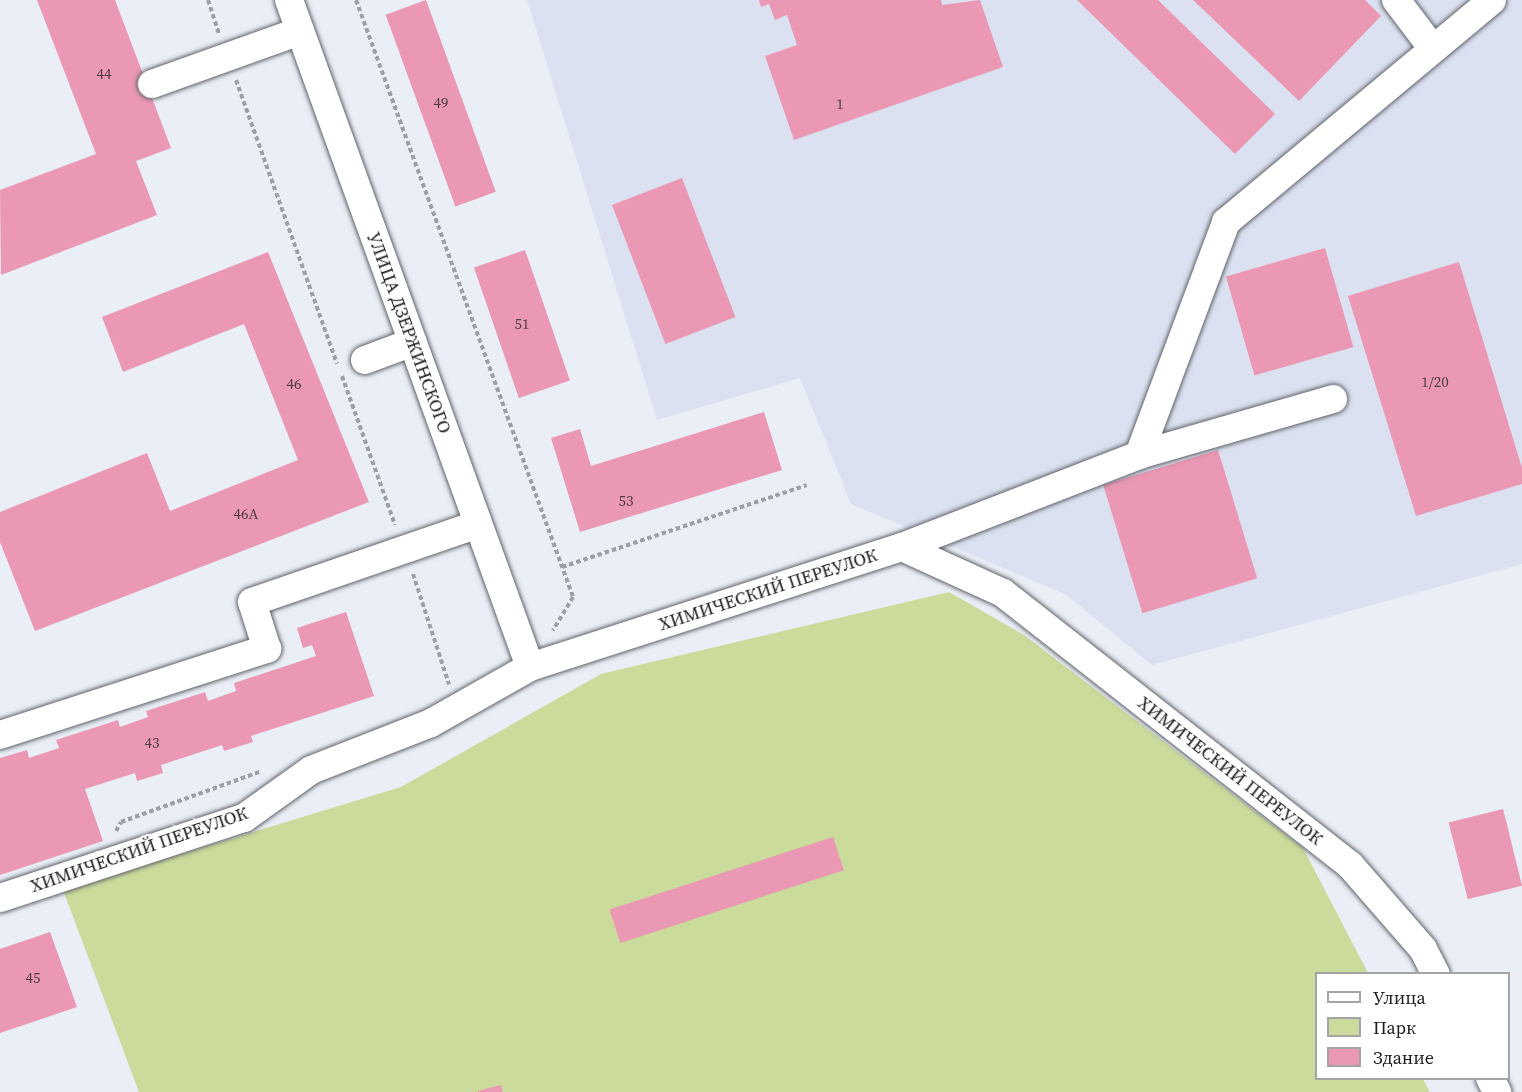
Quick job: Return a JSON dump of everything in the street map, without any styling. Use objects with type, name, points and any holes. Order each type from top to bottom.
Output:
[{"type":"street","name":"УЛИЦА ДЗЕРЖИНСКОГО","points":[[289,0],[530,667]]},
{"type":"street","points":[[1396,0],[1433,49]]},
{"type":"street","points":[[1139,455],[1226,222],[1492,0]]},
{"type":"street","points":[[152,84],[300,31]]},
{"type":"street","points":[[365,360],[413,342]]},
{"type":"street","points":[[902,547],[1139,455],[1333,399]]},
{"type":"street","points":[[0,735],[267,649],[252,602],[478,524]]},
{"type":"street","name":"ХИМИЧЕСКИЙ ПЕРЕУЛОК","points":[[0,898],[244,818],[311,770],[430,723],[530,667],[902,547],[1003,593],[1350,865],[1423,949],[1435,972]]},
{"type":"path","points":[[208,0],[404,550],[451,693]]},
{"type":"path","points":[[356,0],[573,597],[530,667]]},
{"type":"path","points":[[562,567],[807,485]]},
{"type":"path","points":[[99,867],[121,822],[267,769]]},
{"type":"shaded area","points":[[527,0],[1522,0],[1522,564],[1152,665],[1065,594],[851,504],[800,378],[657,420]]},
{"type":"green space","points":[[949,592],[1024,635],[1303,848],[1367,972],[1315,972],[1315,1080],[1424,1080],[1430,1092],[139,1092],[63,890],[401,787],[601,674]]},
{"type":"building","points":[[37,0],[115,0],[171,148],[136,161],[157,215],[1,275],[0,190],[96,154]]},
{"type":"building","points":[[426,0],[496,192],[455,206],[386,15]]},
{"type":"building","points":[[759,0],[941,0],[942,5],[980,0],[1003,67],[794,140],[765,56],[797,45],[787,15],[775,20],[769,4],[761,7]]},
{"type":"building","points":[[1077,0],[1158,0],[1275,114],[1235,154]]},
{"type":"building","points":[[1193,0],[1365,0],[1381,16],[1299,101]]},
{"type":"building","points":[[682,178],[735,317],[665,344],[612,205]]},
{"type":"building","points":[[1325,248],[1353,347],[1254,375],[1226,276]]},
{"type":"building","points":[[525,250],[570,380],[519,398],[474,268]]},
{"type":"building","points":[[268,252],[369,502],[35,631],[0,542],[0,512],[147,453],[170,511],[298,460],[244,324],[123,372],[102,317]]},
{"type":"building","points":[[1459,262],[1522,468],[1522,484],[1416,516],[1348,296]]},
{"type":"building","points":[[764,412],[782,470],[580,532],[551,438],[580,429],[591,466]]},
{"type":"building","points":[[1218,450],[1257,578],[1142,613],[1103,485]]},
{"type":"building","points":[[346,612],[374,696],[251,736],[253,742],[224,751],[222,745],[161,765],[163,773],[137,781],[135,773],[85,789],[103,841],[0,875],[0,758],[27,750],[29,758],[59,748],[56,740],[118,720],[120,727],[148,717],[146,711],[205,692],[208,701],[236,691],[234,683],[316,656],[312,645],[303,648],[297,628]]},
{"type":"building","points":[[1503,809],[1522,886],[1468,899],[1449,823]]},
{"type":"building","points":[[833,837],[844,870],[620,943],[610,910]]},
{"type":"building","points":[[50,932],[77,1007],[0,1033],[0,949]]},
{"type":"building","points":[[501,1085],[503,1092],[478,1092],[478,1091]]}]
